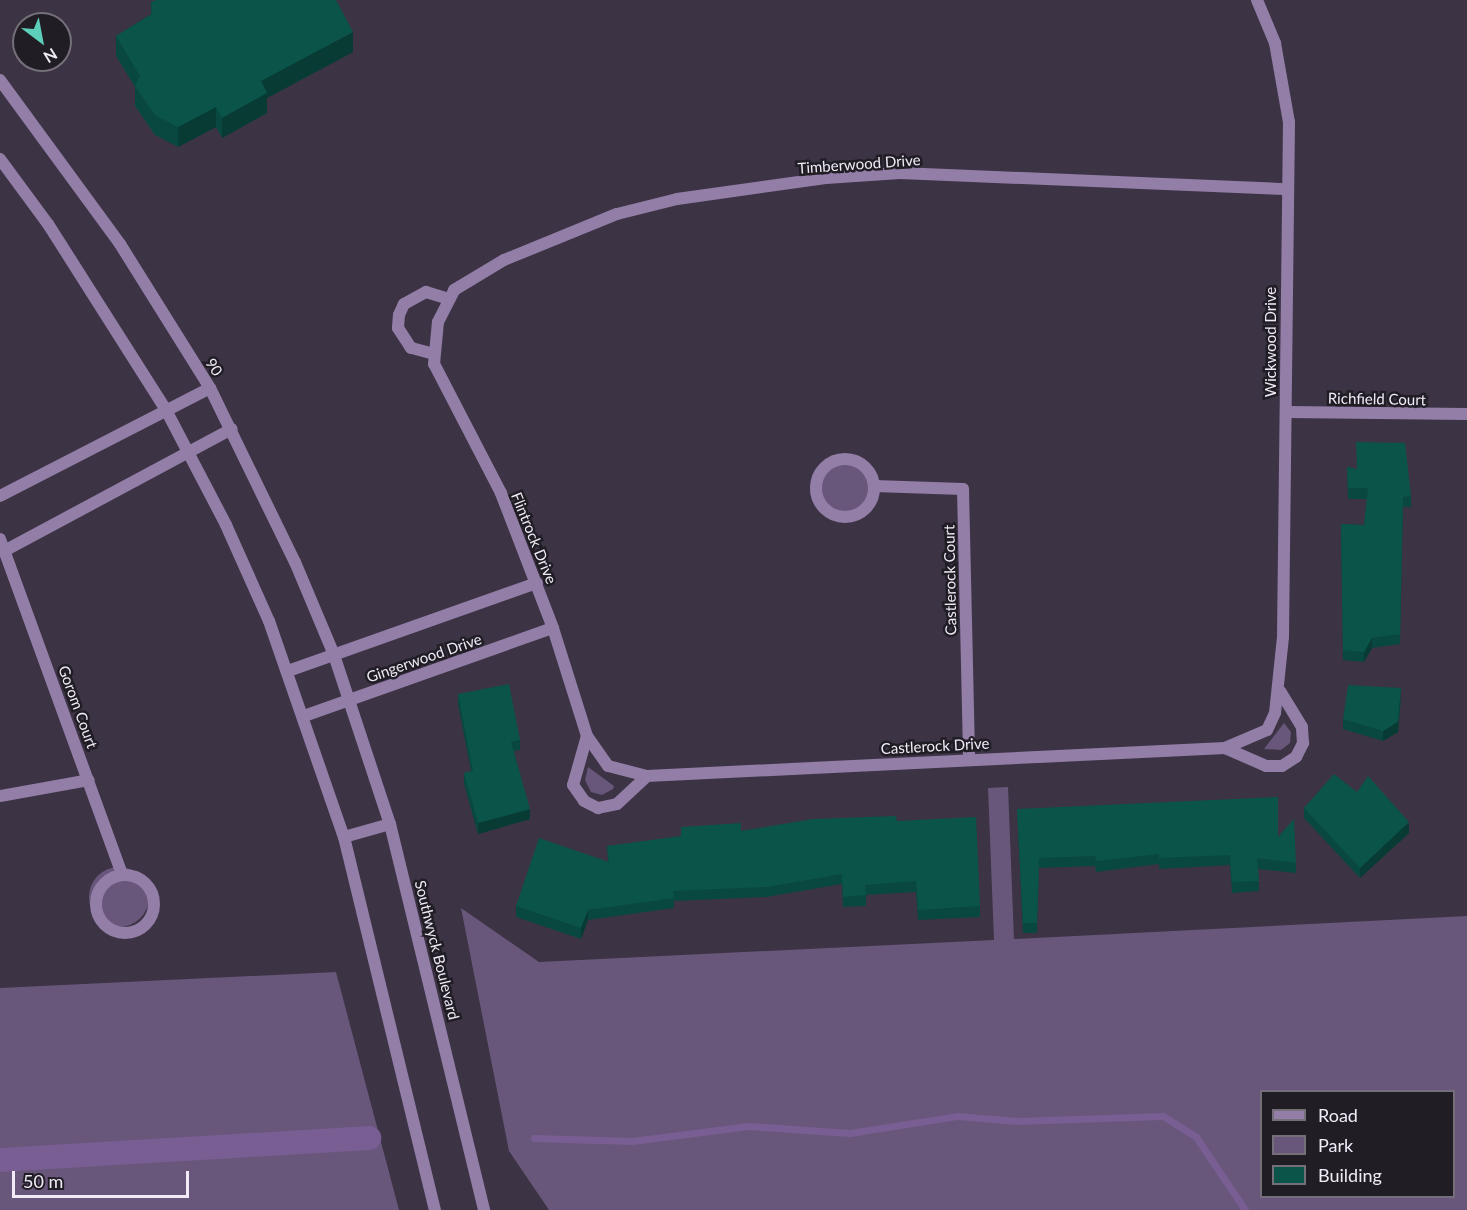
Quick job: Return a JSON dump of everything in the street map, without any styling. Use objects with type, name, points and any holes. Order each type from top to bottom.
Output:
[{"type":"street","name":"Wickwood Drive","points":[[1257,0],[1275,42],[1285,80],[1289,122],[1285,189],[1287,412],[1279,688],[1275,712],[1267,730]]},
{"type":"street","name":"90","points":[[0,80],[120,244],[210,388],[296,562],[350,700]]},
{"type":"street","points":[[0,159],[48,224],[166,410],[190,452],[226,525],[288,672],[344,837],[435,1210]]},
{"type":"street","name":"Timberwood Drive","points":[[438,322],[454,290],[504,260],[617,214],[677,199],[826,178],[900,173],[1285,189]]},
{"type":"street","points":[[434,354],[411,348],[398,328],[399,315],[404,304],[426,292],[449,299]]},
{"type":"street","name":"Flintrock Drive","points":[[438,322],[434,364],[501,493],[553,628],[587,736],[608,766]]},
{"type":"street","points":[[0,496],[210,388]]},
{"type":"street","name":"Richfield Court","points":[[1287,412],[1467,414]]},
{"type":"street","name":"Gorom Court","points":[[122,875],[3,545],[232,429]]},
{"type":"street","points":[[842,458],[864,466],[874,486],[867,508],[847,518],[825,510],[815,490],[822,469],[842,458]]},
{"type":"street","name":"Castlerock Court","points":[[874,486],[963,489],[969,759]]},
{"type":"street","points":[[288,672],[537,583]]},
{"type":"street","name":"Gingerwood Drive","points":[[304,716],[553,628]]},
{"type":"street","name":"Castlerock Drive","points":[[1225,748],[1266,766],[1282,766],[1296,757],[1303,743],[1302,728],[1279,688]]},
{"type":"street","name":"Southwyck Boulevard","points":[[350,700],[390,824],[484,1210]]},
{"type":"street","name":"Castlerock Drive","points":[[608,766],[647,777],[969,759],[1225,748],[1267,730]]},
{"type":"street","points":[[587,736],[573,785],[584,801],[598,808],[617,804],[647,777]]},
{"type":"street","points":[[0,796],[89,780]]},
{"type":"street","points":[[344,837],[390,824]]},
{"type":"street","points":[[122,875],[144,881],[155,901],[149,923],[129,934],[107,928],[96,908],[102,886],[122,875]]},
{"type":"green space","points":[[840,459],[861,468],[870,489],[861,510],[840,519],[819,510],[810,489],[819,468]]},
{"type":"green space","points":[[1284,723],[1291,732],[1290,743],[1281,750],[1264,749]]},
{"type":"green space","points":[[588,767],[614,786],[613,789],[602,795],[591,792],[585,780]]},
{"type":"green space","points":[[1008,787],[1014,939],[1467,916],[1467,1210],[549,1210],[509,1151],[461,908],[539,962],[994,940],[988,788]]},
{"type":"green space","points":[[119,867],[140,876],[149,897],[140,918],[119,927],[98,918],[89,897],[98,876]]},
{"type":"green space","points":[[336,972],[399,1210],[0,1210],[0,988]]},
{"type":"building","points":[[156,0],[336,0],[353,32],[261,81],[267,93],[222,118],[216,107],[178,127],[155,115],[135,86],[140,76],[116,36],[152,14],[151,2]]},
{"type":"building","points":[[1356,442],[1405,443],[1411,496],[1403,497],[1400,634],[1372,638],[1364,652],[1343,650],[1341,524],[1364,525],[1368,488],[1348,488],[1347,467],[1357,469]]},
{"type":"building","points":[[509,684],[520,740],[511,742],[530,809],[478,823],[464,773],[473,771],[458,694]]},
{"type":"building","points":[[1348,685],[1401,688],[1398,722],[1383,731],[1343,719]]},
{"type":"building","points":[[1334,774],[1357,792],[1368,776],[1409,822],[1360,868],[1304,808]]},
{"type":"building","points":[[1278,797],[1278,837],[1294,819],[1296,863],[1257,858],[1259,881],[1232,882],[1230,855],[1159,858],[1159,854],[1096,861],[1095,856],[1039,858],[1037,923],[1023,923],[1017,809]]},
{"type":"building","points":[[896,816],[897,821],[976,817],[980,906],[918,910],[916,881],[865,885],[866,895],[843,897],[842,874],[766,887],[673,891],[674,898],[588,910],[581,928],[516,906],[539,838],[609,862],[607,846],[681,836],[681,827],[741,823],[741,831],[813,819]]},
{"type":"waterway","points":[[534,1138],[632,1141],[749,1126],[850,1133],[957,1116],[1017,1121],[1163,1116],[1196,1137],[1245,1210]]},
{"type":"waterway","points":[[0,1160],[369,1138]]}]
